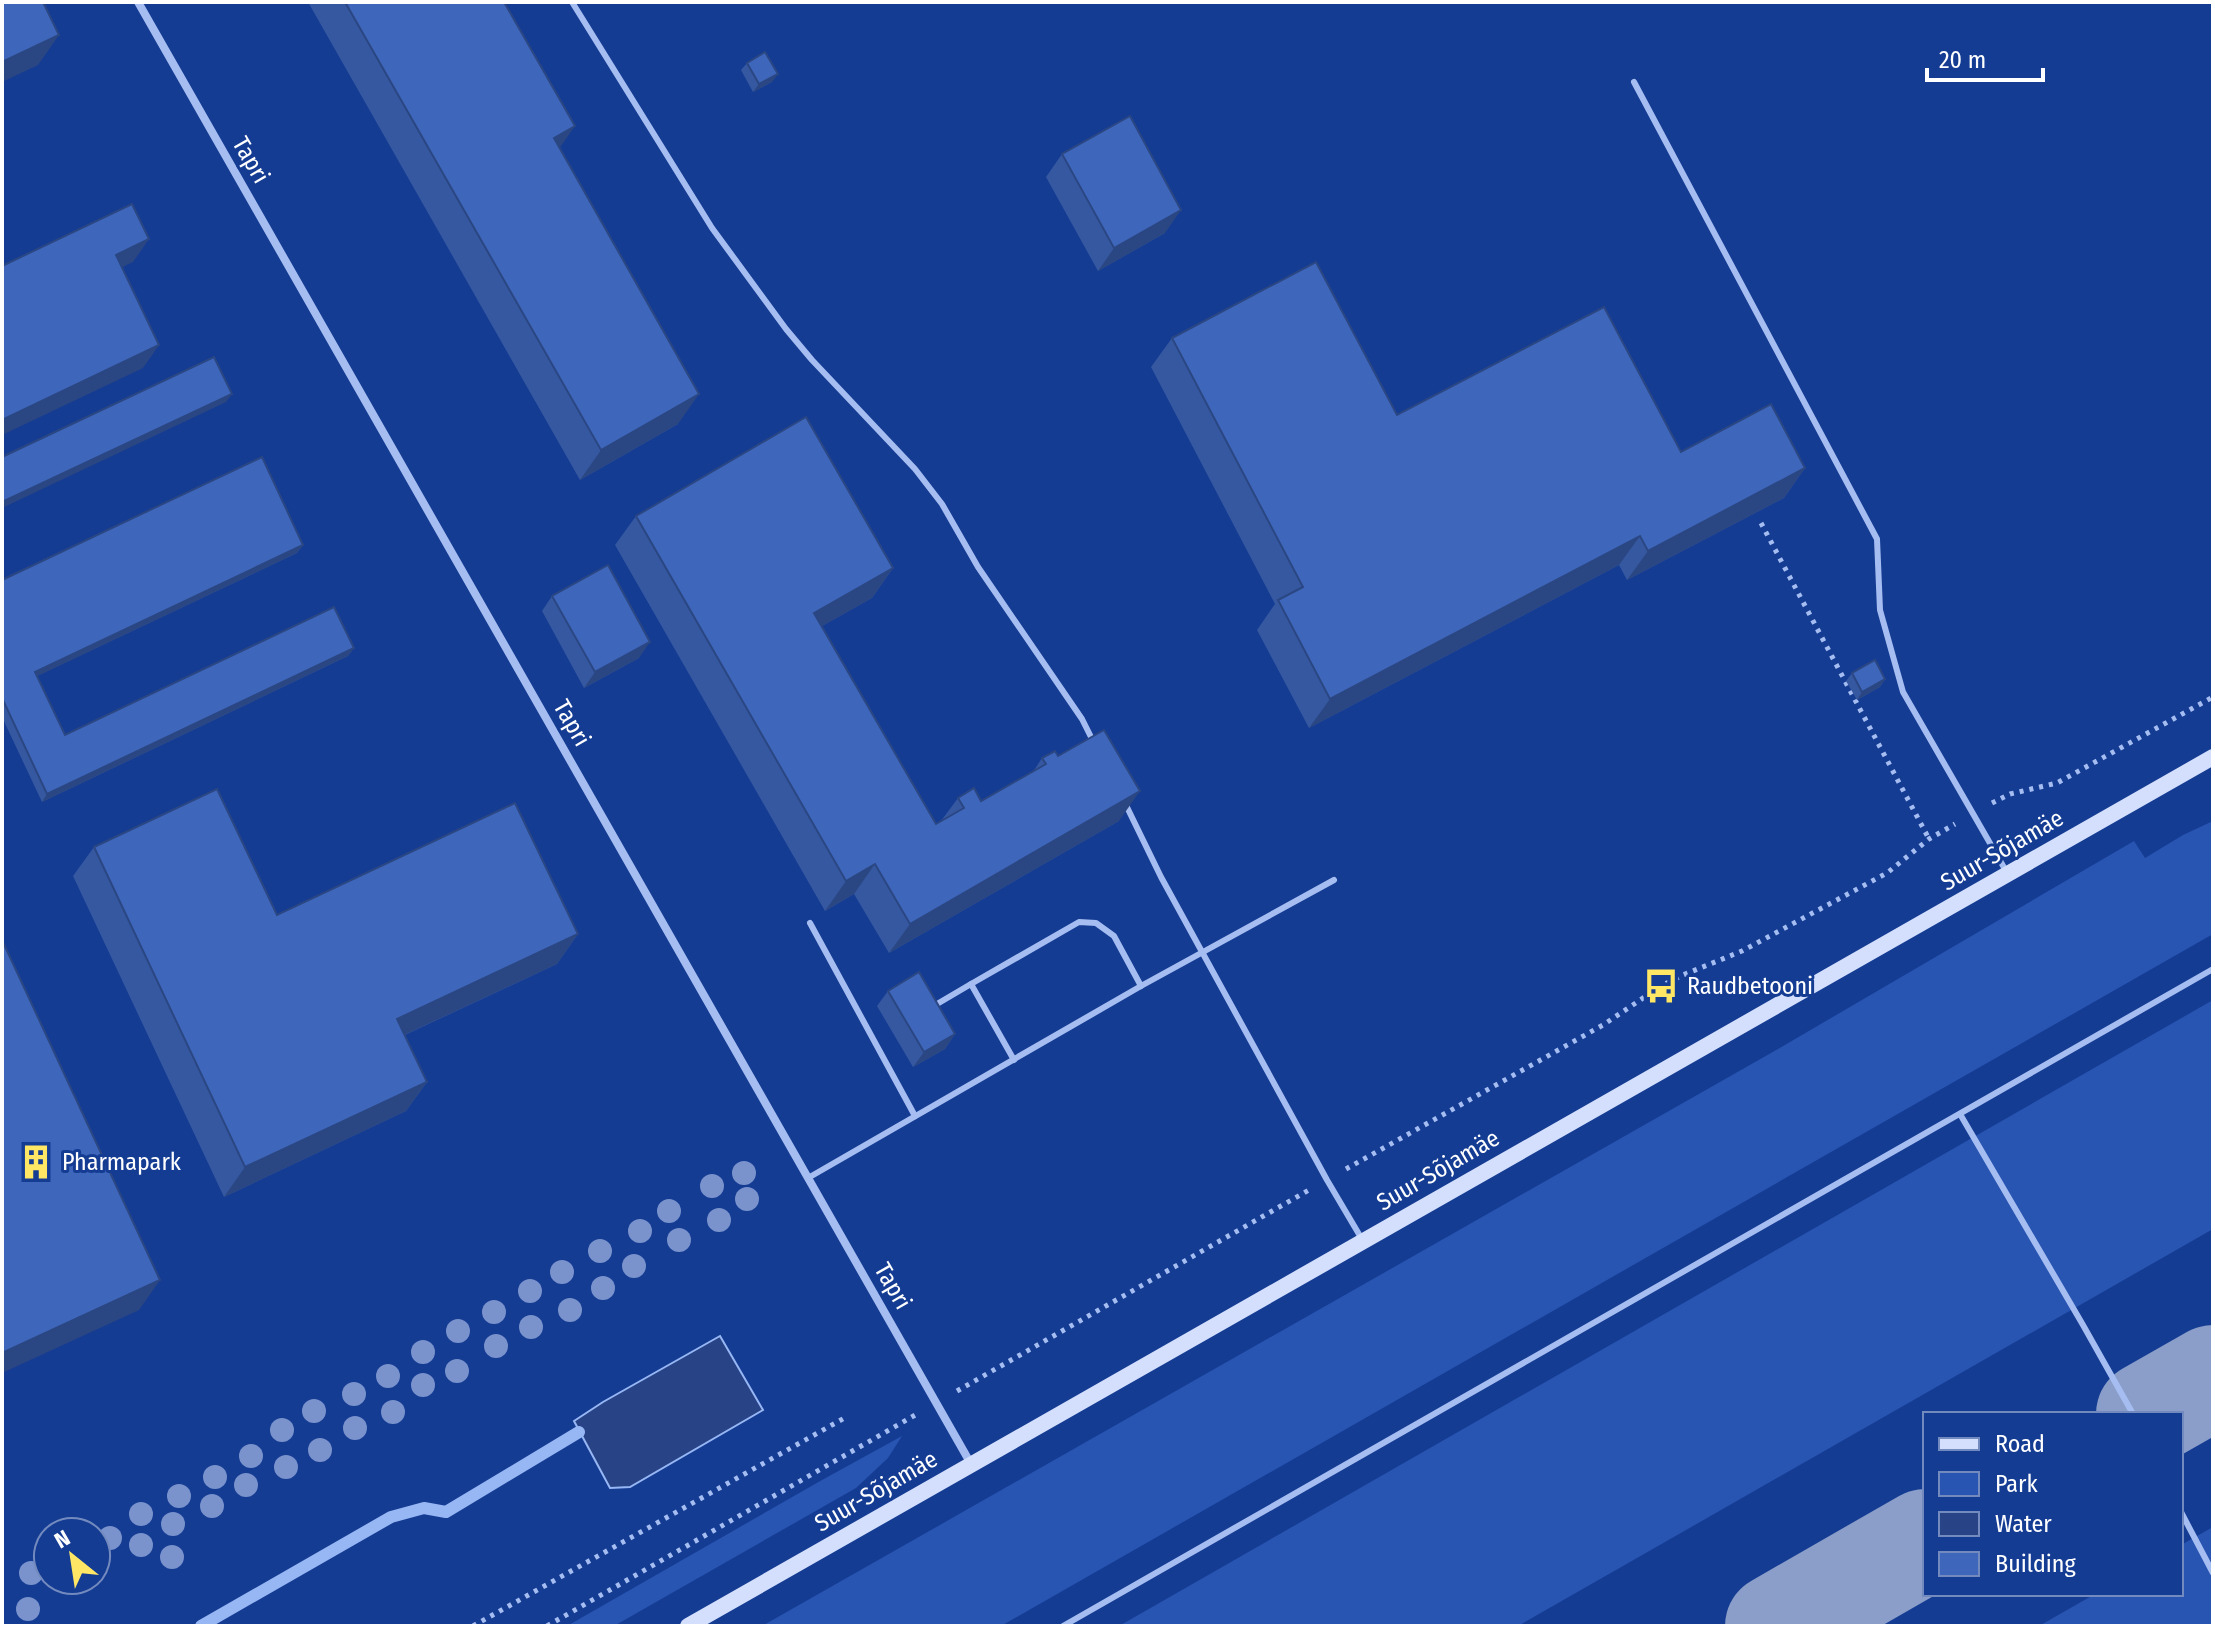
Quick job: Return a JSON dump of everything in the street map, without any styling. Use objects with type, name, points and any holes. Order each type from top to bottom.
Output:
[{"type":"main road","name":"Suur-Sõjamäe","points":[[688,1626],[2213,757]]},
{"type":"street","name":"Tapri","points":[[138,2],[971,1465]]},
{"type":"lane","points":[[572,2],[712,228],[786,329],[915,469],[942,504],[978,567],[1082,719],[1095,745]]},
{"type":"lane","points":[[1634,82],[1877,539],[1880,610],[1903,692],[2008,874]]},
{"type":"lane","points":[[1122,797],[1202,953],[1363,1241]]},
{"type":"lane","points":[[808,1178],[1141,986],[1334,880]]},
{"type":"lane","points":[[937,1004],[1079,922],[1096,923],[1114,936],[1141,986]]},
{"type":"lane","points":[[810,923],[915,1116]]},
{"type":"lane","points":[[1063,1626],[2213,969]]},
{"type":"lane","points":[[971,984],[1014,1060]]},
{"type":"lane","points":[[1960,1114],[2132,1412]]},
{"type":"lane","points":[[2183,1516],[2213,1573]]},
{"type":"path","points":[[1761,523],[1929,839]]},
{"type":"path","points":[[547,1626],[1603,1025],[1661,986],[1742,951],[1887,873],[1929,839],[1973,813],[2010,794],[2057,783],[2213,697]]},
{"type":"path","points":[[473,1626],[848,1416]]},
{"type":"green space","points":[[2213,821],[2213,934],[1001,1626],[762,1626],[1778,1049],[2134,841],[2145,858]]},
{"type":"green space","points":[[2213,1000],[2213,1229],[1518,1626],[1119,1626]]},
{"type":"green space","points":[[902,1436],[888,1458],[856,1488],[614,1626],[567,1626],[822,1480]]},
{"type":"green space","points":[[2213,1527],[2213,1626],[2039,1626],[2092,1596],[2183,1596],[2183,1544]]},
{"type":"water","points":[[720,1336],[763,1410],[630,1487],[610,1488],[574,1421]]},
{"type":"building","points":[[2,2],[43,2],[59,35],[2,62]]},
{"type":"building","points":[[345,2],[504,2],[575,126],[554,138],[699,394],[601,450]]},
{"type":"building","points":[[765,52],[778,74],[759,84],[747,63]]},
{"type":"building","points":[[1130,116],[1181,210],[1114,248],[1062,154]]},
{"type":"building","points":[[132,204],[149,239],[116,255],[159,345],[2,420],[2,266]]},
{"type":"building","points":[[1316,262],[1397,415],[1604,307],[1681,452],[1771,404],[1805,468],[1648,551],[1640,536],[1330,699],[1278,600],[1303,587],[1172,338]]},
{"type":"building","points":[[214,357],[232,394],[2,502],[2,457]]},
{"type":"building","points":[[806,417],[893,568],[814,613],[936,824],[964,808],[958,798],[974,788],[981,801],[1046,764],[1042,758],[1055,751],[1058,756],[1104,730],[1140,791],[910,924],[875,864],[846,881],[636,516]]},
{"type":"building","points":[[262,457],[303,545],[35,672],[65,735],[334,607],[354,648],[47,794],[2,698],[2,580]]},
{"type":"building","points":[[608,565],[650,642],[595,672],[552,596]]},
{"type":"building","points":[[1875,660],[1885,679],[1862,692],[1852,673]]},
{"type":"building","points":[[217,789],[277,915],[515,803],[578,934],[397,1019],[427,1082],[245,1167],[94,847]]},
{"type":"building","name":"Pharmapark","points":[[2,940],[160,1280],[2,1353]]},
{"type":"building","points":[[919,972],[955,1034],[924,1052],[888,991]]},
{"type":"waterway","points":[[201,1626],[391,1517],[424,1508],[446,1512],[579,1432]]},
{"type":"taxiway","points":[[2152,1412],[2213,1377]]},
{"type":"taxiway","points":[[1777,1626],[1923,1542]]},
{"type":"place","name":"Raudbetooni","points":[[1661,986]]},
{"type":"place","name":"Pharmapark","points":[[36,1162]]}]
